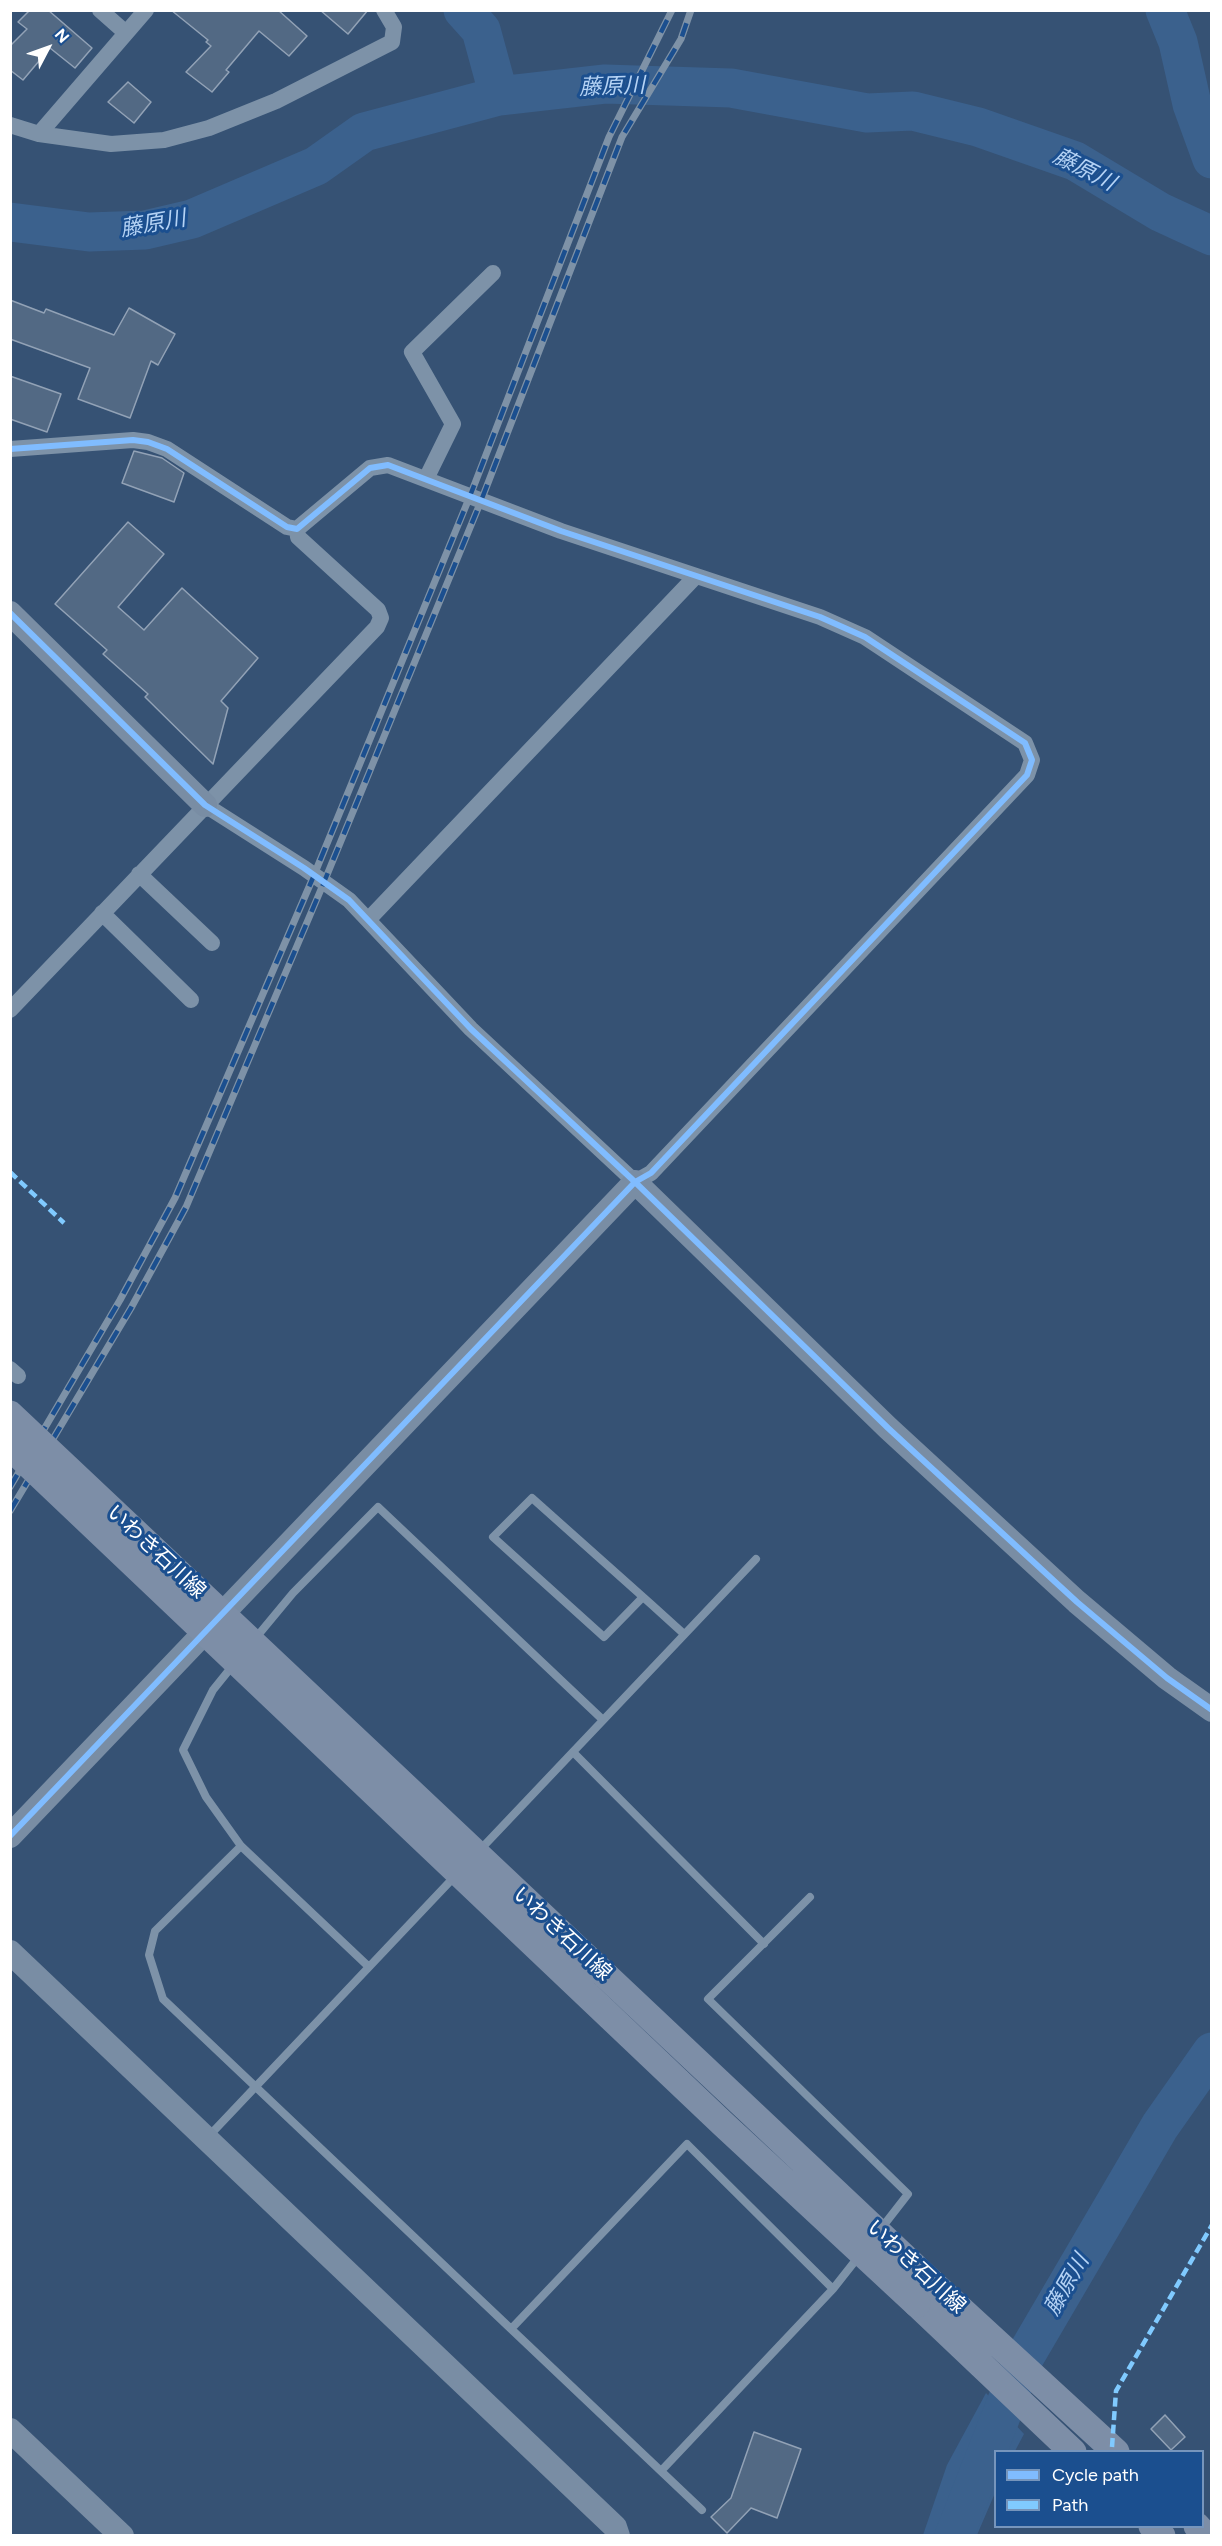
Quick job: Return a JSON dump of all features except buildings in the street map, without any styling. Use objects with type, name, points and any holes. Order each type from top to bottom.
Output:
[{"type":"main road","name":"いわき石川線","points":[[10,1414],[934,2303],[1072,2450]]},
{"type":"main road","name":"いわき石川線","points":[[10,1447],[723,2124],[934,2303],[1108,2443]]},
{"type":"street","points":[[100,10],[126,33]]},
{"type":"street","points":[[39,134],[146,10]]},
{"type":"street","points":[[10,124],[39,134],[111,144],[164,140],[209,128],[276,102],[392,42],[394,27],[384,10]]},
{"type":"street","points":[[426,479],[453,424],[412,352],[493,273]]},
{"type":"street","points":[[10,449],[134,440],[148,442],[167,449],[287,526],[297,529]]},
{"type":"street","points":[[10,1836],[635,1182],[651,1173],[1027,775],[1032,760],[1025,743],[865,637],[820,616],[561,531],[388,465],[370,468],[297,529]]},
{"type":"street","points":[[10,1010],[377,627],[381,618],[378,610],[298,537],[297,529]]},
{"type":"street","points":[[368,920],[696,576]]},
{"type":"street","points":[[10,614],[205,805],[350,900],[471,1029],[635,1182],[888,1428],[1077,1602],[1167,1678],[1212,1710]]},
{"type":"street","points":[[139,874],[212,943]]},
{"type":"street","points":[[102,913],[191,1000]]},
{"type":"street","points":[[10,1952],[615,2527],[618,2535]]},
{"type":"street","points":[[10,2430],[122,2535]]},
{"type":"lane","points":[[642,1597],[604,1637],[493,1537],[532,1498],[684,1634]]},
{"type":"lane","points":[[249,1646],[292,1593],[378,1507],[603,1720]]},
{"type":"lane","points":[[207,2137],[756,1559]]},
{"type":"lane","points":[[242,1655],[213,1690],[183,1750],[206,1797],[241,1846],[369,1967]]},
{"type":"lane","points":[[573,1752],[764,1944]]},
{"type":"lane","points":[[241,1846],[155,1931],[149,1955],[163,1999],[702,2510]]},
{"type":"lane","points":[[810,1897],[708,1999],[908,2194],[874,2237]]},
{"type":"lane","points":[[511,2329],[687,2144],[833,2289]]},
{"type":"lane","points":[[661,2471],[833,2289],[867,2246]]},
{"type":"water","points":[[986,2393],[1024,2434],[1016,2450],[994,2450],[994,2495],[977,2535],[923,2535],[947,2465]]},
{"type":"waterway","points":[[463,10],[481,30],[499,96]]},
{"type":"waterway","points":[[1165,10],[1178,42],[1192,104],[1212,159]]},
{"type":"waterway","name":"藤原川","points":[[10,222],[89,232],[145,230],[192,219],[316,166],[364,132],[499,96],[605,84],[731,88],[867,113],[913,111],[978,127],[1075,161],[1160,212],[1212,236]]},
{"type":"waterway","name":"藤原川","points":[[954,2536],[1023,2360],[1160,2126],[1212,2052]]},
{"type":"railway","points":[[10,1487],[120,1300],[175,1198],[312,880],[470,496],[609,137],[672,10]]},
{"type":"railway","points":[[10,1511],[131,1308],[186,1207],[322,887],[481,501],[622,137],[681,39],[691,10]]},
{"type":"marked path","points":[[10,1172],[64,1223]]},
{"type":"marked path","points":[[1112,2447],[1116,2391],[1212,2225]]},
{"type":"cycle path","points":[[10,449],[133,440],[148,442],[167,449],[287,527],[297,529],[370,468],[388,465],[561,531],[820,617],[865,637],[1025,743],[1032,760],[1027,775],[651,1173],[635,1182],[10,1836]]},
{"type":"cycle path","points":[[10,613],[205,805],[304,868],[349,900],[471,1029],[635,1182],[888,1428],[1077,1602],[1167,1678],[1212,1710]]}]
